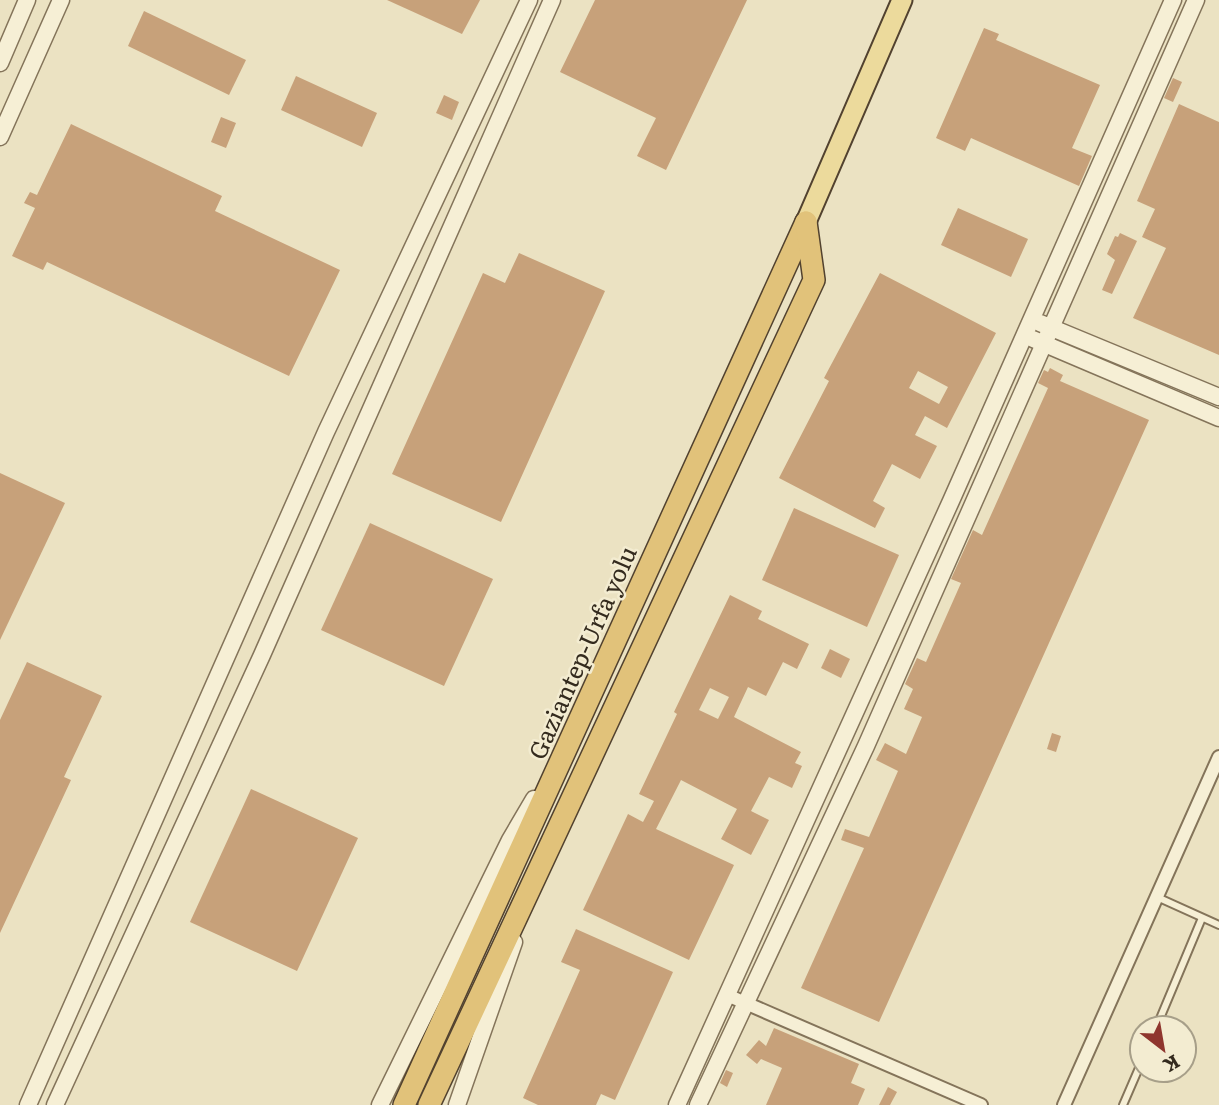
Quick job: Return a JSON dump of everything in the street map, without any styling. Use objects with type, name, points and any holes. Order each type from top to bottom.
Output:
[{"type":"highway","name":"Gaziantep-Urfa yolu","points":[[404,1105],[806,222]]},
{"type":"highway","points":[[429,1105],[814,280],[806,222]]},
{"type":"main road","name":"Gaziantep-Urfa yolu","points":[[806,222],[902,0]]},
{"type":"street","points":[[0,63],[27,0]]},
{"type":"street","points":[[0,137],[61,0]]},
{"type":"street","points":[[28,1105],[320,445],[529,0]]},
{"type":"street","points":[[55,1105],[262,655],[552,0]]},
{"type":"street","points":[[677,1105],[1173,0]]},
{"type":"street","points":[[698,1105],[866,746],[1196,0]]},
{"type":"street","points":[[1031,319],[1219,397]]},
{"type":"street","points":[[1024,336],[1219,418]]},
{"type":"street","points":[[380,1105],[510,840],[576,727]]},
{"type":"street","points":[[1064,1105],[1219,757]]},
{"type":"street","points":[[457,1105],[489,1021],[533,884]]},
{"type":"street","points":[[727,995],[981,1105]]},
{"type":"lane","points":[[1157,897],[1219,925]]},
{"type":"lane","points":[[1162,1014],[1202,918]]},
{"type":"lane","points":[[1123,1105],[1132,1084]]},
{"type":"building","points":[[387,0],[480,0],[462,34]]},
{"type":"building","points":[[595,0],[747,0],[666,170],[637,156],[656,118],[560,72]]},
{"type":"building","points":[[144,11],[246,60],[229,95],[128,46]]},
{"type":"building","points":[[984,28],[999,34],[996,40],[1100,85],[1072,148],[1092,156],[1079,186],[971,138],[965,151],[936,138]]},
{"type":"building","points":[[296,76],[377,113],[362,147],[281,110]]},
{"type":"building","points":[[1173,78],[1182,82],[1173,102],[1164,98]]},
{"type":"building","points":[[444,95],[459,102],[452,120],[436,113]]},
{"type":"building","points":[[1179,104],[1219,122],[1219,355],[1133,318],[1166,248],[1142,237],[1155,209],[1137,201]]},
{"type":"building","points":[[221,117],[236,123],[226,148],[211,142]]},
{"type":"building","points":[[71,124],[222,196],[215,211],[340,270],[289,376],[47,262],[43,270],[12,256],[35,208],[24,203],[30,192],[37,195]]},
{"type":"building","points":[[958,208],[1028,239],[1011,277],[941,245]]},
{"type":"building","points":[[1120,233],[1137,241],[1112,294],[1102,290],[1115,260],[1107,254],[1115,236],[1118,237]]},
{"type":"building","points":[[519,253],[605,291],[501,522],[392,474],[483,273],[505,283]]},
{"type":"building","points":[[880,273],[996,333],[947,428],[925,416],[915,435],[937,446],[920,479],[892,464],[873,501],[885,508],[875,528],[779,478],[829,381],[824,378]],"holes":[[[918,371],[948,387],[939,404],[909,388]]]},
{"type":"building","points":[[1050,368],[1063,375],[1060,381],[1149,420],[879,1022],[801,988],[864,848],[841,840],[845,829],[869,837],[898,771],[876,760],[885,743],[906,754],[922,717],[904,709],[913,689],[905,684],[917,658],[926,662],[961,583],[951,579],[973,530],[982,535],[1048,388],[1038,383],[1044,370],[1048,372]]},
{"type":"building","points":[[0,473],[65,503],[0,640]]},
{"type":"building","points":[[794,508],[899,555],[867,627],[762,580]]},
{"type":"building","points":[[370,523],[493,579],[444,686],[321,630]]},
{"type":"building","points":[[730,595],[762,611],[758,619],[809,644],[797,669],[783,662],[766,696],[748,687],[734,717],[801,752],[795,763],[802,766],[792,788],[769,777],[751,811],[769,820],[751,855],[721,839],[737,809],[681,780],[656,829],[734,865],[689,960],[583,910],[628,814],[643,822],[654,801],[639,794],[677,714],[674,712]],"holes":[[[710,688],[729,697],[718,719],[699,710]]]},
{"type":"building","points":[[830,649],[850,659],[841,678],[821,668]]},
{"type":"building","points":[[27,662],[102,696],[64,777],[71,780],[0,933],[0,720]]},
{"type":"building","points":[[1052,733],[1061,736],[1056,752],[1047,749]]},
{"type":"building","points":[[251,789],[358,838],[297,971],[190,922]]},
{"type":"building","points":[[576,929],[673,972],[615,1100],[601,1094],[596,1105],[538,1105],[523,1098],[580,970],[561,962]]},
{"type":"building","points":[[774,1028],[859,1064],[851,1083],[865,1089],[858,1105],[766,1105],[782,1068],[761,1059],[757,1064],[746,1055],[759,1040],[766,1046]]},
{"type":"building","points":[[726,1070],[733,1073],[727,1087],[720,1083]]},
{"type":"building","points":[[888,1087],[897,1092],[890,1105],[879,1105]]}]
